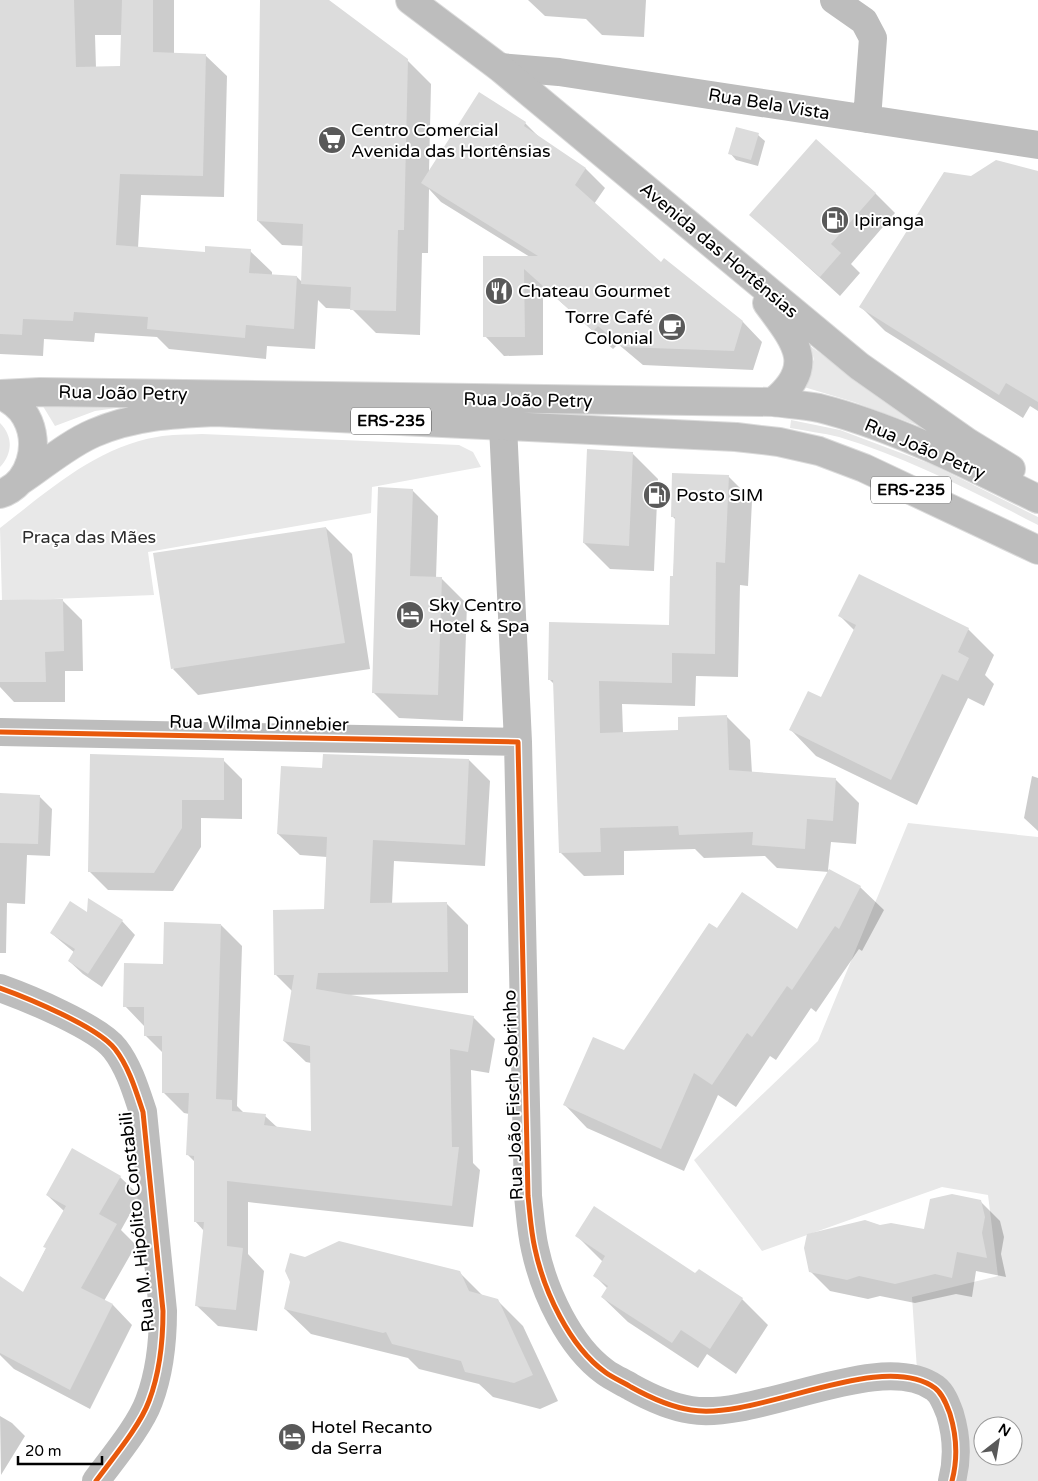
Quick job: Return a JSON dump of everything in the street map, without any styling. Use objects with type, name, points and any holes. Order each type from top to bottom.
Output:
[{"type":"street","points":[[834,0],[864,20],[873,38],[866,119]]},
{"type":"street","name":"Avenida das Hortênsias","points":[[421,4],[859,366],[966,442],[1038,486]]},
{"type":"street","name":"Rua Bela Vista","points":[[499,67],[559,72],[1038,145]]},
{"type":"street","points":[[743,269],[792,336],[797,350],[800,364],[796,378],[785,393],[773,402]]},
{"type":"street","name":"Rua João Petry","points":[[0,394],[40,392],[773,402],[818,408],[879,428],[976,469],[1038,500]]},
{"type":"street","points":[[0,394],[14,402],[26,415],[32,432],[34,450],[30,467],[6,491]]},
{"type":"street","name":"Rua João Petry","points":[[6,491],[92,433],[128,421],[170,414],[215,412],[736,436],[779,442],[819,451],[864,468],[1038,550]]},
{"type":"street","name":"Rua João Fisch Sobrinho","points":[[503,426],[518,742],[528,1196],[535,1249],[550,1296],[572,1338],[604,1372],[654,1398],[692,1410],[725,1410],[757,1404],[823,1386],[882,1377],[914,1377],[937,1389],[948,1410],[957,1442],[952,1481]]},
{"type":"street","name":"Rua Wilma Dinnebier","points":[[0,732],[518,742]]},
{"type":"street","name":"Rua M. Hipólito Constabili","points":[[0,988],[71,1019],[99,1035],[115,1048],[134,1084],[143,1112],[163,1311],[163,1343],[149,1403],[96,1481]]},
{"type":"green space","points":[[810,346],[925,428],[854,402],[804,387],[814,359]]},
{"type":"green space","points":[[41,403],[123,407],[95,411],[55,426]]},
{"type":"green space","points":[[791,420],[840,430],[933,465],[1038,517],[1038,525],[965,488],[865,445],[839,437],[790,428]]},
{"type":"green space","points":[[0,423],[7,433],[10,445],[7,456],[0,467]]},
{"type":"green space","name":"Praça das Mães","points":[[202,434],[459,445],[473,452],[481,467],[372,487],[371,513],[148,552],[154,595],[2,601],[0,528],[54,486],[113,450],[157,437]]},
{"type":"green space","points":[[908,823],[1038,837],[1038,1481],[961,1481],[962,1477],[917,1370],[912,1297],[998,1276],[988,1195],[942,1187],[762,1251],[694,1160],[818,1041]]},
{"type":"building","points":[[0,0],[74,0],[76,67],[120,66],[122,0],[153,0],[153,52],[206,54],[203,176],[120,174],[116,245],[205,252],[205,246],[251,249],[249,273],[297,276],[294,329],[246,325],[245,338],[147,329],[148,317],[74,312],[73,321],[23,319],[22,335],[0,334]]},
{"type":"building","name":"Centro Comercial Avenida das Hortênsias","points":[[260,0],[329,0],[408,59],[404,230],[398,230],[396,311],[350,310],[351,287],[301,284],[303,224],[257,221]]},
{"type":"building","points":[[479,92],[526,122],[524,126],[586,168],[575,185],[661,262],[664,258],[743,321],[734,351],[623,347],[598,326],[593,331],[524,269],[525,337],[483,337],[483,256],[538,256],[421,183]]},
{"type":"building","points":[[736,127],[759,133],[751,160],[728,154]]},
{"type":"building","points":[[816,139],[876,193],[831,244],[841,253],[820,277],[749,215]]},
{"type":"building","points":[[996,160],[1038,171],[1038,402],[1006,383],[999,395],[859,307],[944,172],[971,176]]},
{"type":"building","points":[[587,449],[633,452],[629,546],[583,543]]},
{"type":"building","points":[[672,473],[729,475],[725,563],[716,562],[715,654],[672,653],[672,683],[599,681],[600,733],[678,730],[678,717],[727,715],[729,770],[836,778],[833,821],[807,819],[805,849],[752,845],[753,832],[679,835],[678,826],[600,828],[601,852],[559,853],[553,680],[548,680],[549,622],[669,625],[670,576],[673,576],[675,517],[671,517]]},
{"type":"building","points":[[378,487],[413,489],[410,576],[442,577],[438,695],[372,693]]},
{"type":"building","points":[[326,527],[345,643],[171,669],[153,553]]},
{"type":"building","points":[[859,574],[969,628],[958,652],[969,658],[958,681],[942,674],[891,780],[789,730],[808,691],[821,697],[856,625],[838,616]]},
{"type":"building","points":[[63,599],[64,651],[45,652],[46,682],[0,682],[0,600]]},
{"type":"building","points":[[90,754],[224,758],[224,800],[182,800],[182,828],[154,873],[88,872]]},
{"type":"building","points":[[323,754],[469,759],[465,845],[373,840],[370,903],[447,902],[448,972],[318,973],[316,989],[474,1016],[468,1052],[450,1049],[452,1147],[459,1147],[452,1206],[227,1181],[227,1246],[243,1248],[236,1310],[195,1306],[204,1222],[194,1222],[194,1156],[186,1155],[189,1093],[162,1093],[162,1036],[144,1036],[144,1007],[123,1007],[124,963],[163,964],[164,922],[221,924],[216,1099],[232,1100],[232,1111],[266,1114],[264,1125],[311,1131],[310,1046],[283,1041],[294,975],[274,975],[273,910],[324,909],[327,837],[277,834],[281,766],[322,768]]},
{"type":"building","points":[[0,793],[40,795],[38,844],[0,843]]},
{"type":"building","points":[[829,869],[861,886],[839,929],[835,926],[792,990],[787,986],[752,1037],[747,1033],[712,1085],[694,1073],[661,1149],[563,1105],[593,1037],[624,1050],[709,923],[717,928],[742,892],[797,929]]},
{"type":"building","points":[[88,898],[123,920],[88,974],[68,961],[75,949],[50,933],[70,901],[87,912]]},
{"type":"building","points":[[72,1148],[121,1176],[99,1214],[117,1224],[81,1288],[113,1304],[70,1390],[0,1353],[0,1276],[23,1292],[46,1248],[43,1247],[66,1206],[46,1195]]},
{"type":"building","points":[[952,1194],[981,1200],[985,1217],[982,1233],[987,1258],[957,1252],[952,1278],[935,1274],[895,1284],[859,1276],[847,1280],[809,1272],[804,1248],[807,1234],[865,1220],[880,1225],[891,1223],[924,1229],[930,1199]]},
{"type":"building","points":[[594,1206],[695,1273],[699,1269],[743,1298],[710,1349],[681,1330],[672,1343],[601,1297],[608,1286],[593,1276],[605,1256],[575,1236]]},
{"type":"building","points":[[339,1241],[460,1271],[469,1291],[498,1299],[533,1375],[514,1383],[465,1372],[461,1361],[392,1344],[386,1332],[383,1333],[284,1309],[290,1282],[285,1271],[290,1253],[305,1257]]},
{"type":"cycle path","points":[[0,732],[518,742],[528,1196],[532,1236],[539,1265],[552,1300],[569,1333],[592,1361],[608,1374],[653,1398],[676,1407],[691,1410],[718,1411],[749,1406],[851,1381],[883,1377],[911,1378],[935,1388],[948,1407],[956,1448],[952,1481]]},
{"type":"cycle path","points":[[0,988],[62,1014],[106,1040],[115,1049],[124,1063],[132,1079],[143,1112],[163,1311],[160,1357],[153,1390],[145,1411],[96,1481]]},
{"type":"place","name":"Centro Comercial Avenida das Hortênsias","points":[[332,140]]},
{"type":"place","name":"Ipiranga","points":[[835,220]]},
{"type":"place","name":"Chateau Gourmet","points":[[499,291]]},
{"type":"place","name":"Torre Café Colonial","points":[[672,327]]},
{"type":"place","name":"Posto SIM","points":[[657,495]]},
{"type":"place","name":"Sky Centro Hotel & Spa","points":[[410,615]]},
{"type":"place","name":"Hotel Recanto da Serra","points":[[292,1437]]}]
